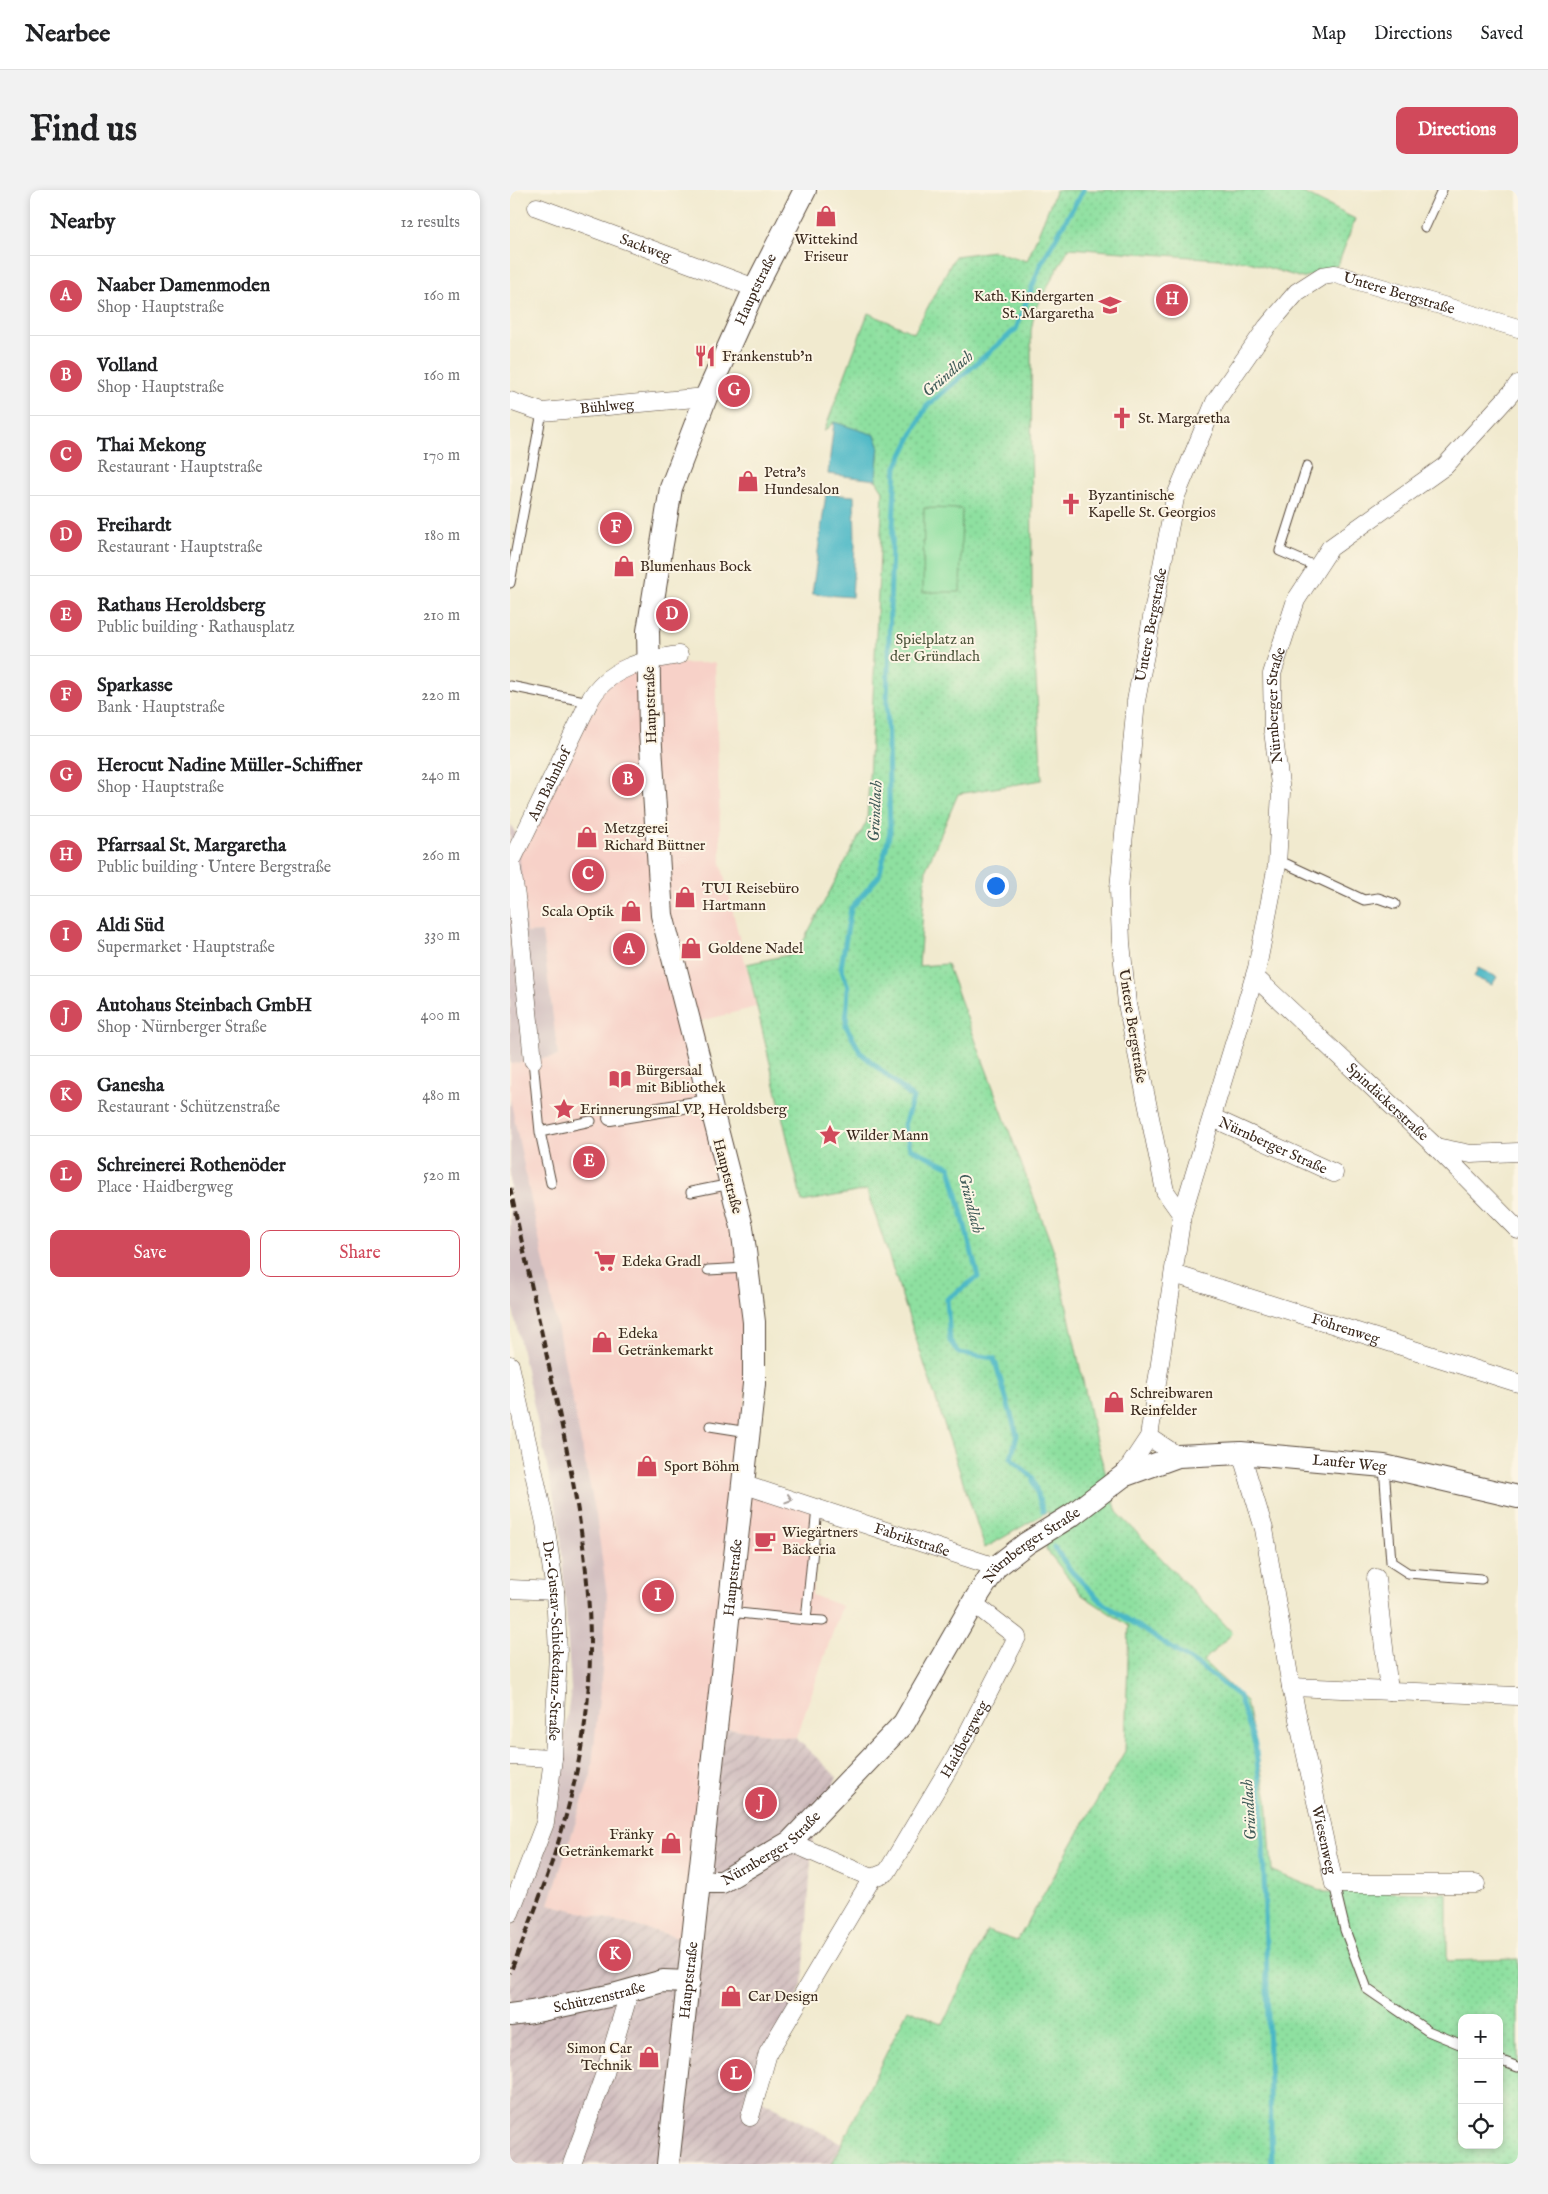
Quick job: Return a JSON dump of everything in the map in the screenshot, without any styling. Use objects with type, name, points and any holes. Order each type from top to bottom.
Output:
[{"type":"street","name":"Hauptstraße","points":[[668,2164],[754,1376],[754,1322],[742,1227],[708,1102],[662,915],[650,732],[648,631],[671,488],[706,397],[755,288],[805,190]]},
{"type":"street","name":"Sackweg","points":[[537,207],[755,288]]},
{"type":"street","name":"Untere Bergstraße","points":[[1182,1216],[1165,1191],[1138,1062],[1127,1004],[1119,889],[1136,701],[1175,498],[1215,402],[1238,366],[1267,326],[1298,292],[1322,276],[1335,274],[1518,328]]},
{"type":"street","name":"Nürnberger Straße","points":[[700,1882],[722,1882],[790,1842],[904,1724],[973,1603],[996,1567],[1027,1543],[1072,1515],[1123,1476],[1149,1437],[1182,1216],[1255,977],[1278,860],[1281,792],[1273,732],[1272,674],[1296,600],[1330,548],[1445,466],[1518,384]]},
{"type":"street","name":"Bühlweg","points":[[510,401],[542,412],[706,397]]},
{"type":"street","name":"Am Bahnhof","points":[[533,1060],[511,862],[596,690],[608,677],[648,659],[679,655]]},
{"type":"street","name":"Spindäckerstraße","points":[[1255,977],[1436,1147],[1518,1230]]},
{"type":"street","points":[[610,1118],[708,1102]]},
{"type":"street","name":"Nürnberger Straße","points":[[1213,1118],[1334,1173]]},
{"type":"street","points":[[1436,1147],[1471,1154],[1518,1152]]},
{"type":"street","name":"Föhrenweg","points":[[1174,1274],[1518,1383]]},
{"type":"street","name":"Dr.-Gustav-Schickedanz-Straße","points":[[510,1365],[512,1387],[545,1523],[555,1591],[558,1653],[553,1758],[545,1822],[510,1913]]},
{"type":"street","points":[[1149,1437],[1178,1456]]},
{"type":"street","name":"Laufer Weg","points":[[1123,1476],[1178,1456],[1241,1453],[1384,1466],[1518,1497]]},
{"type":"street","name":"Wiesenweg","points":[[1241,1453],[1264,1529],[1291,1687],[1334,1884],[1476,1884]]},
{"type":"street","name":"Fabrikstraße","points":[[742,1484],[996,1567]]},
{"type":"street","points":[[1376,1578],[1389,1691]]},
{"type":"street","points":[[510,1589],[555,1591]]},
{"type":"street","name":"Haidbergweg","points":[[750,2117],[768,2054],[872,1878],[888,1872],[956,1756],[1017,1637],[973,1603]]},
{"type":"street","points":[[1291,1687],[1517,1696]]},
{"type":"street","points":[[510,1756],[553,1758]]},
{"type":"street","points":[[790,1842],[872,1878]]},
{"type":"street","name":"Schützenstraße","points":[[510,2015],[532,2012],[663,1981],[689,1982]]},
{"type":"street","points":[[572,2164],[605,2073],[630,1990]]},
{"type":"lane","points":[[1425,227],[1442,190]]},
{"type":"lane","points":[[510,584],[542,412]]},
{"type":"lane","points":[[1307,466],[1280,551],[1318,568]]},
{"type":"lane","points":[[510,686],[589,702]]},
{"type":"lane","points":[[1278,860],[1364,900],[1378,898],[1395,904]]},
{"type":"lane","points":[[533,1060],[540,1132],[550,1183]]},
{"type":"lane","points":[[540,1132],[591,1121]]},
{"type":"lane","points":[[692,1192],[731,1184]]},
{"type":"lane","points":[[708,1270],[747,1268]]},
{"type":"lane","points":[[710,1426],[748,1432]]},
{"type":"lane","points":[[1384,1466],[1391,1562],[1408,1573],[1481,1579]]},
{"type":"lane","points":[[806,1620],[817,1508]]},
{"type":"lane","points":[[729,1612],[823,1621]]},
{"type":"lane","points":[[1334,1884],[1345,1930],[1367,1989],[1428,2031],[1458,2043]]},
{"type":"lane","points":[[1503,2061],[1518,2067]]},
{"type":"shaded area","points":[[715,663],[721,863],[756,1007],[701,1021],[751,1321],[739,1485],[820,1512],[812,1595],[842,1606],[796,1738],[720,1727],[690,1940],[549,1904],[591,1775],[510,1098],[510,1064],[558,1056],[542,932],[526,933],[518,837],[618,664]]},
{"type":"shaded area","points":[[510,824],[518,837],[526,933],[542,932],[558,1056],[510,1064]]},
{"type":"shaded area","points":[[510,1098],[596,1515],[607,1595],[602,1670],[591,1775],[549,1904],[510,1989],[510,1930],[551,1827],[571,1689],[560,1526],[510,1296]]},
{"type":"shaded area","points":[[720,1727],[796,1738],[837,1777],[813,1832],[803,1982],[753,2096],[843,2144],[832,2164],[510,2164],[510,1989],[549,1904],[690,1940]]},
{"type":"green space","name":"Spielplatz an der Gründlach","points":[[1056,190],[1298,190],[1355,219],[1338,265],[1302,278],[1246,261],[1069,248],[1035,309],[1031,331],[1032,611],[1042,780],[958,794],[926,869],[919,966],[947,964],[1056,1257],[1096,1441],[1117,1512],[1233,1633],[1203,1661],[1246,1701],[1267,1799],[1272,1871],[1325,1892],[1447,1893],[1447,1961],[1518,1959],[1518,2164],[832,2164],[908,2009],[943,2024],[987,1931],[1017,1941],[1125,1751],[1129,1626],[1082,1595],[1046,1549],[1049,1511],[985,1548],[867,1190],[802,1202],[747,964],[797,953],[867,821],[883,491],[876,480],[879,445],[834,422],[824,432],[868,313],[914,333],[955,256],[994,251],[1027,261]]},
{"type":"green space","points":[[924,508],[962,509],[960,592],[923,592]]},
{"type":"water","points":[[834,422],[875,435],[879,445],[876,480],[828,474]]},
{"type":"water","points":[[826,494],[854,496],[855,546],[852,597],[812,594]]},
{"type":"water","points":[[1478,968],[1497,977],[1492,985],[1474,977]]},
{"type":"waterway","name":"Gründlach","points":[[1043,1511],[1032,1477],[1011,1458],[1017,1435],[994,1358],[959,1353],[950,1341],[947,1299],[978,1277],[950,1167],[910,1148],[904,1125],[913,1098],[861,1053],[846,1026],[848,987],[841,967],[851,908],[879,876],[890,832],[887,702],[896,467],[926,407],[1016,329],[1041,264],[1083,190]]},
{"type":"waterway","name":"Gründlach","points":[[1054,1547],[1072,1572],[1104,1604],[1201,1667],[1239,1696],[1255,1744],[1262,1803],[1272,2164]]},
{"type":"railway","points":[[510,1188],[572,1477],[585,1561],[590,1645],[589,1687],[584,1730],[572,1794],[564,1824],[534,1913],[510,1973]]},
{"type":"place","name":"Wittekind Friseur","points":[[826,216]]},
{"type":"place","name":"Pfarrsaal St. Margaretha","points":[[1172,300]]},
{"type":"place","name":"Kath. Kindergarten St. Margaretha","points":[[1110,305]]},
{"type":"place","name":"Frankenstub'n","points":[[705,356]]},
{"type":"place","name":"Herocut Nadine Müller-Schiffner","points":[[734,391]]},
{"type":"place","name":"St. Margaretha","points":[[1122,418]]},
{"type":"place","name":"Petra's Hundesalon","points":[[748,481]]},
{"type":"place","name":"Byzantinische Kapelle St. Georgios","points":[[1071,504]]},
{"type":"place","name":"Sparkasse","points":[[616,528]]},
{"type":"place","name":"Blumenhaus Bock","points":[[624,566]]},
{"type":"place","name":"Freihardt","points":[[672,615]]},
{"type":"place","name":"Volland","points":[[628,780]]},
{"type":"place","name":"Metzgerei Richard Büttner","points":[[587,837]]},
{"type":"place","name":"Thai Mekong","points":[[588,875]]},
{"type":"place","name":"TUI Reisebüro Hartmann","points":[[685,897]]},
{"type":"place","name":"Scala Optik","points":[[631,911]]},
{"type":"place","name":"Goldene Nadel","points":[[691,948]]},
{"type":"place","name":"Naaber Damenmoden","points":[[629,949]]},
{"type":"place","name":"Bürgersaal mit Bibliothek","points":[[620,1079]]},
{"type":"place","name":"Erinnerungsmal VP, Heroldsberg","points":[[564,1109]]},
{"type":"place","name":"Wilder Mann","points":[[830,1135]]},
{"type":"place","name":"Rathaus Heroldsberg","points":[[589,1162]]},
{"type":"place","name":"Edeka Gradl","points":[[605,1261]]},
{"type":"place","name":"Edeka Getränkemarkt","points":[[602,1342]]},
{"type":"place","name":"Schreibwaren Reinfelder","points":[[1114,1402]]},
{"type":"place","name":"Sport Böhm","points":[[647,1466]]},
{"type":"place","name":"Wiegärtners Bäckeria","points":[[765,1541]]},
{"type":"place","name":"Aldi Süd","points":[[658,1596]]},
{"type":"place","name":"Autohaus Steinbach GmbH","points":[[761,1803]]},
{"type":"place","name":"Fränky Getränkemarkt","points":[[671,1843]]},
{"type":"place","name":"Ganesha","points":[[615,1955]]},
{"type":"place","name":"Car Design","points":[[731,1996]]},
{"type":"place","name":"Simon Car Technik","points":[[649,2057]]},
{"type":"place","name":"Schreinerei Rothenöder","points":[[736,2075]]}]
